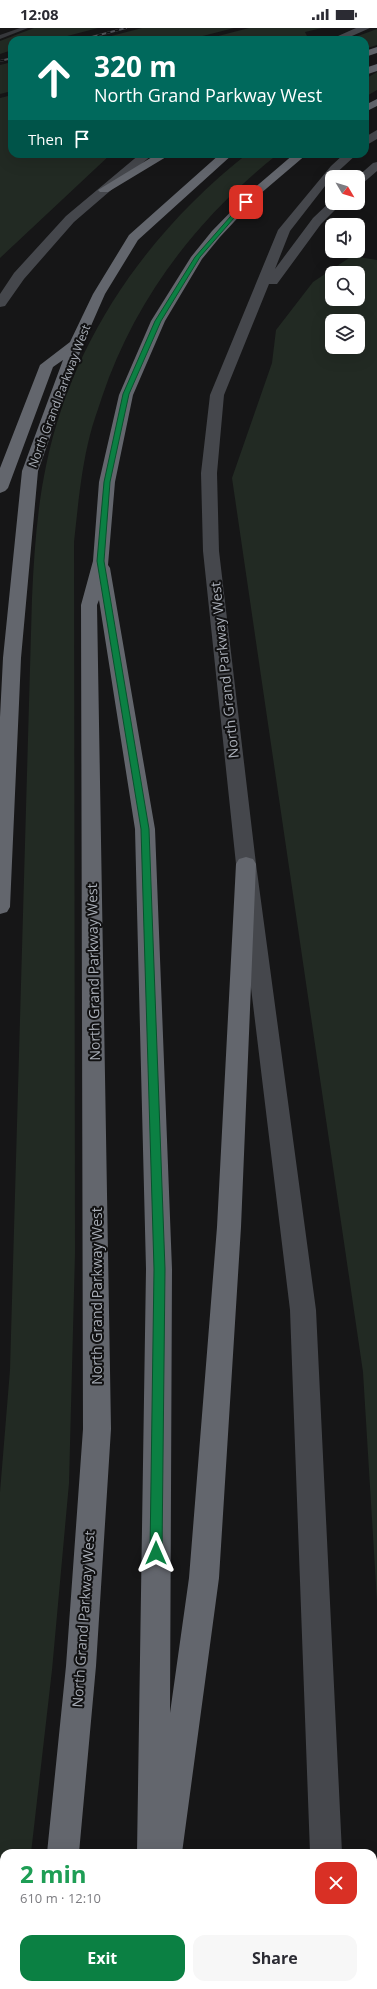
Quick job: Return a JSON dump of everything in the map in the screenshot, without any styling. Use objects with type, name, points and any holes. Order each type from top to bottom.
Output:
[{"type":"highway","points":[[104,190],[157,158]]},
{"type":"highway","name":"North Grand Parkway West","points":[[0,907],[12,658],[30,471],[76,344],[99,294],[133,238],[223,158]]},
{"type":"highway","name":"North Grand Parkway West","points":[[62,1849],[81,1666],[97,1429],[89,605],[101,561],[107,482],[126,394],[158,321],[198,257],[216,234],[256,192],[296,158]]},
{"type":"highway","points":[[0,488],[47,365],[76,344]]},
{"type":"highway","points":[[101,561],[145,829],[160,1269],[153,1849]]},
{"type":"highway","points":[[167,1849],[204,1578],[229,1227],[246,864]]},
{"type":"main road","points":[[344,36],[365,28]]},
{"type":"main road","points":[[369,140],[377,133]]},
{"type":"main road","points":[[0,303],[19,276],[70,219],[142,158]]},
{"type":"main road","points":[[253,306],[284,230],[335,168],[347,158]]},
{"type":"main road","points":[[365,176],[377,165]]},
{"type":"main road","points":[[253,306],[317,221],[329,210]]},
{"type":"main road","name":"North Grand Parkway West","points":[[253,306],[217,395],[209,473],[211,551],[246,864],[303,1310],[326,1849]]},
{"type":"lane","points":[[0,37],[25,28]]},
{"type":"shaded area","points":[[34,28],[98,28],[67,36],[13,36]]},
{"type":"shaded area","points":[[142,28],[234,28],[203,36],[111,36]]},
{"type":"shaded area","points":[[249,28],[322,28],[305,32],[307,36],[218,36]]},
{"type":"shaded area","points":[[377,29],[377,45],[369,48],[369,36],[358,36]]},
{"type":"shaded area","points":[[8,38],[8,51],[0,54],[0,41]]},
{"type":"shaded area","points":[[8,63],[8,92],[0,94],[0,65]]},
{"type":"shaded area","points":[[377,72],[377,90],[369,95],[369,77]]},
{"type":"shaded area","points":[[8,96],[8,158],[107,158],[0,258],[0,98]]},
{"type":"shaded area","points":[[242,158],[273,158],[221,205],[195,233],[151,294],[132,327],[116,361],[102,397],[90,435],[80,488],[74,542],[75,1253],[69,1483],[52,1670],[31,1849],[0,1849],[0,1492],[10,1370],[32,598],[40,499],[46,466],[58,420],[74,375],[95,333],[119,292],[146,254],[177,218],[211,185]]},
{"type":"shaded area","points":[[349,258],[377,260],[377,1601],[363,1372],[232,478],[272,363],[276,330],[313,282],[325,274],[325,306],[365,306],[365,266],[337,266]]},
{"type":"railway","points":[[95,36],[126,28]]},
{"type":"railway","points":[[0,61],[8,59]]},
{"type":"route","points":[[156,1553],[160,1269],[145,829],[101,561],[107,482],[126,394],[158,321],[198,257],[216,234],[246,202]]}]
